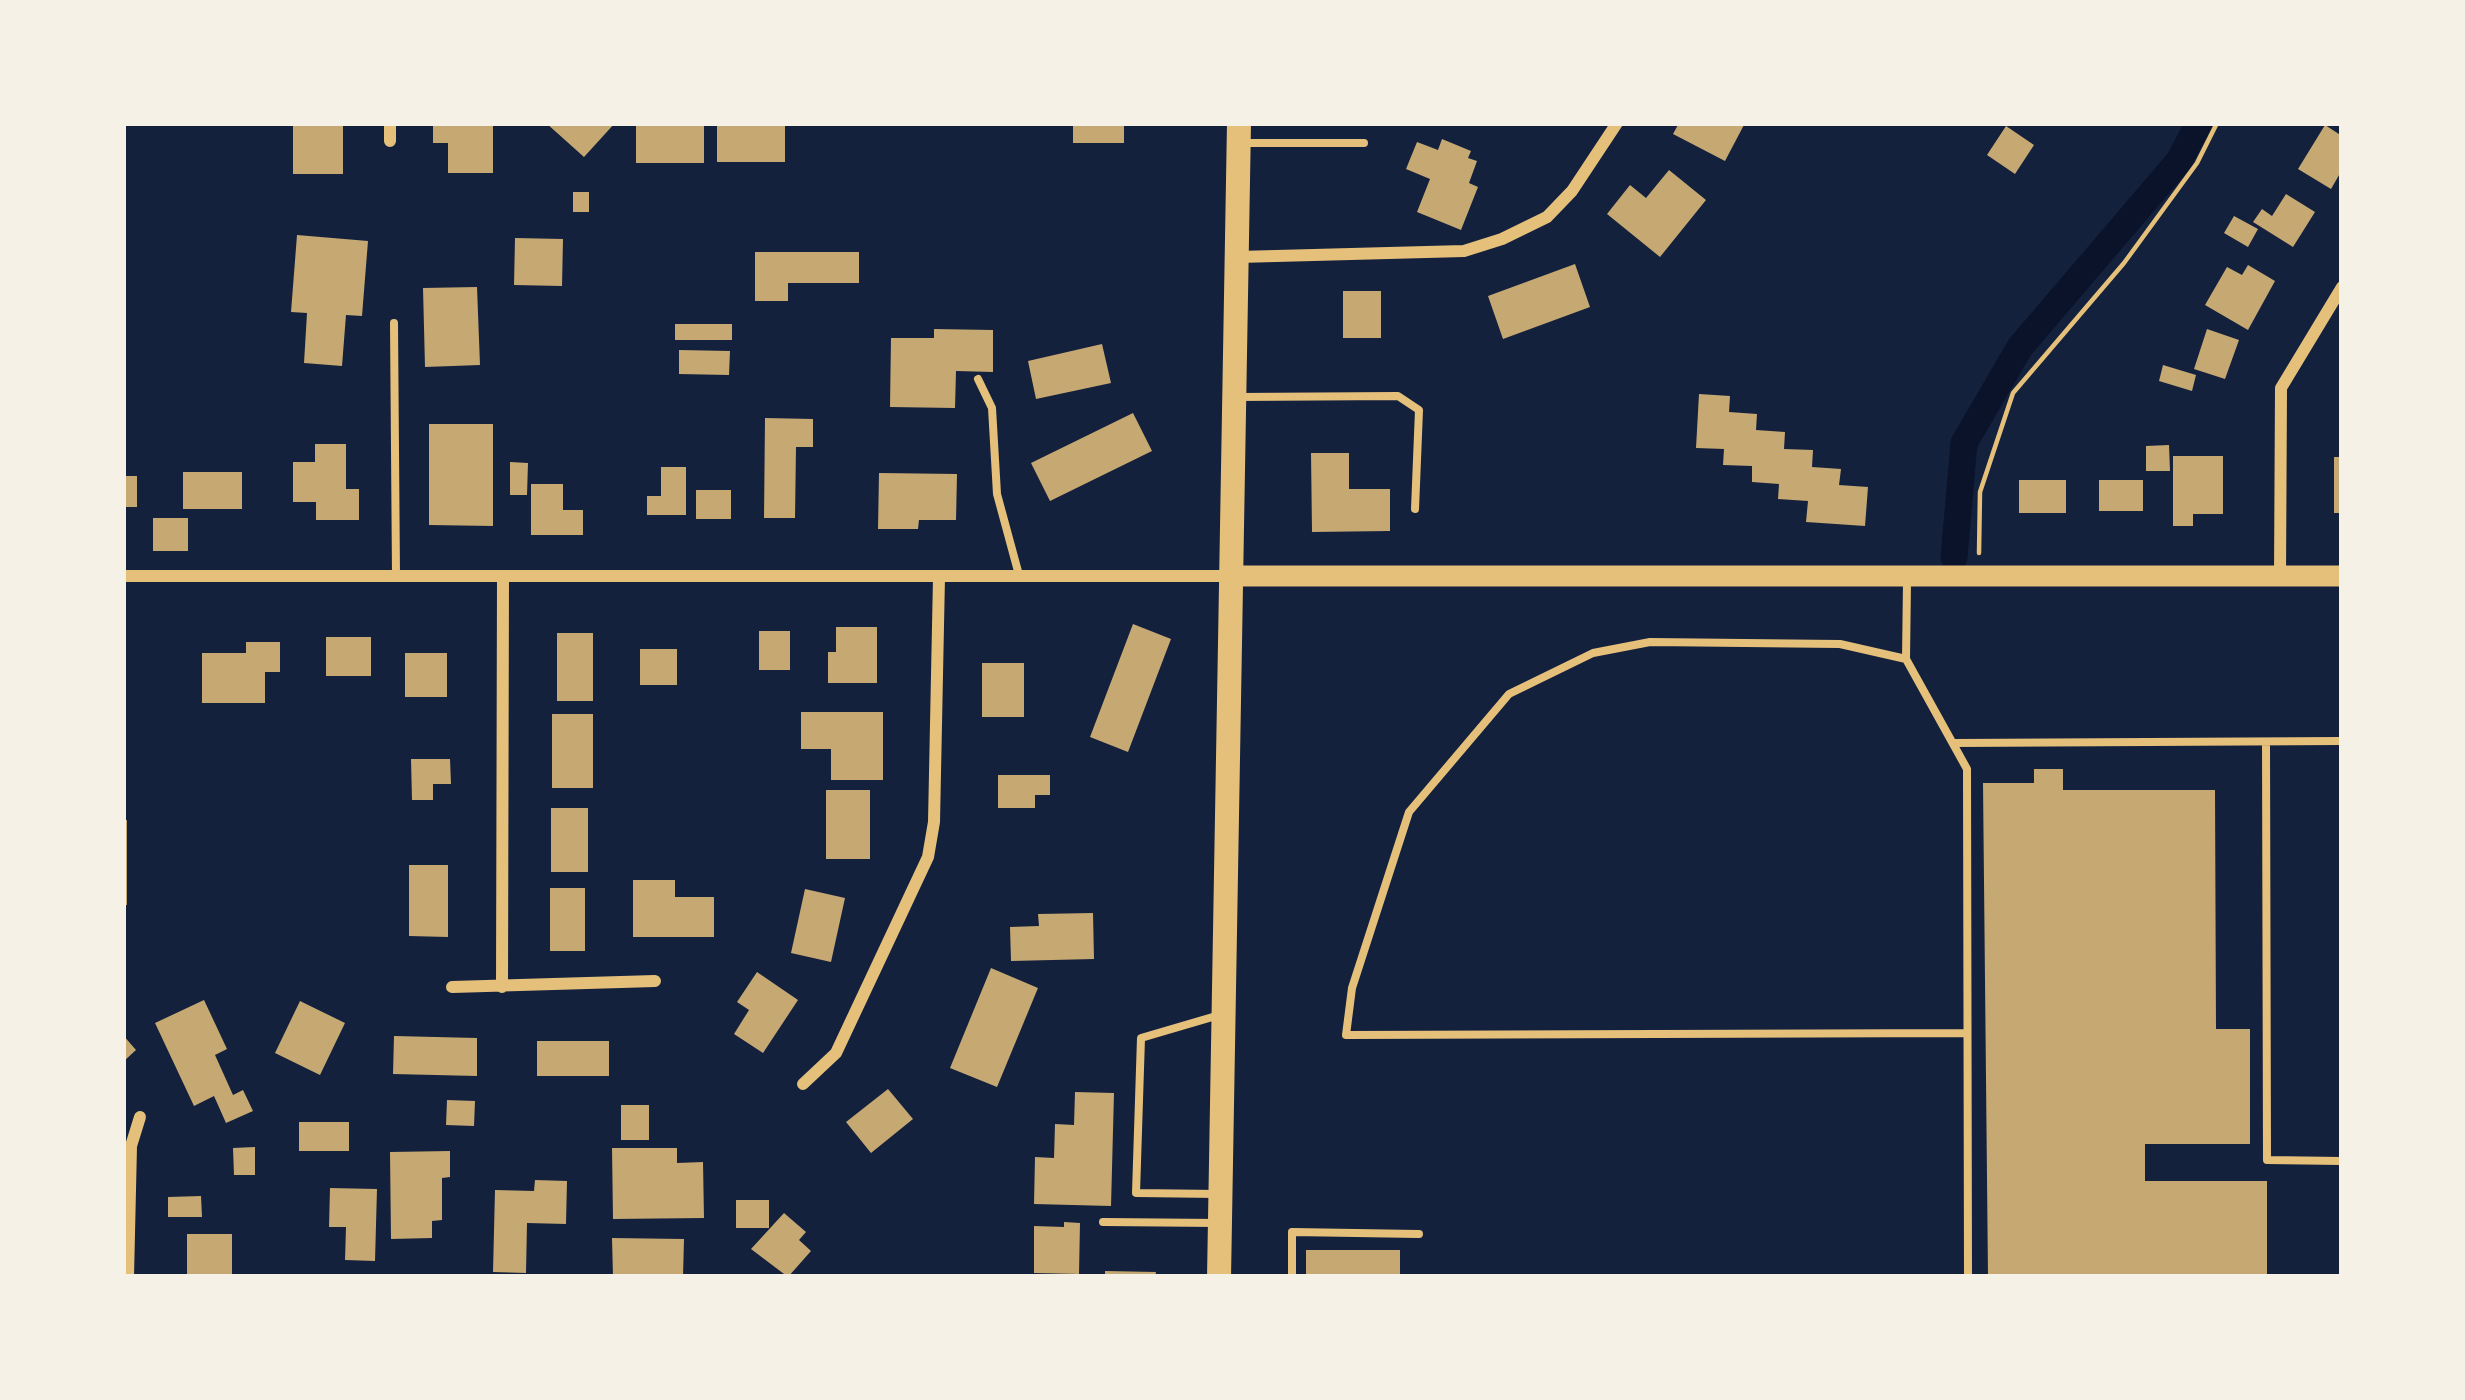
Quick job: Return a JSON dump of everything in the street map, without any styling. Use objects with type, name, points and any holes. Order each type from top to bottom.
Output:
[{"type":"main road","points":[[1219,1277],[1239,133]]},
{"type":"street","points":[[390,123],[390,141]]},
{"type":"street","points":[[1237,257],[1463,251],[1502,238],[1546,217],[1572,191],[1617,123]]},
{"type":"street","points":[[2280,576],[2281,388],[2342,287]]},
{"type":"street","points":[[123,576],[2342,576]]},
{"type":"street","points":[[502,987],[503,576]]},
{"type":"street","points":[[803,1084],[836,1053],[916,892],[928,857],[934,822],[939,577]]},
{"type":"street","points":[[452,987],[655,981]]},
{"type":"street","points":[[128,1277],[131,1146],[140,1117]]},
{"type":"lane","points":[[1239,133],[1364,142]]},
{"type":"lane","points":[[394,323],[396,576]]},
{"type":"lane","points":[[978,379],[992,408],[997,494],[1019,577]]},
{"type":"lane","points":[[1234,397],[1398,396],[1418,410],[1415,508]]},
{"type":"lane","points":[[1907,574],[1906,659],[1967,770],[1968,1277]]},
{"type":"lane","points":[[1906,659],[1840,644],[1650,641],[1593,653],[1509,694],[1409,812],[1352,988],[1346,1034],[1967,1033]]},
{"type":"lane","points":[[1953,743],[2342,741]]},
{"type":"lane","points":[[2266,742],[2267,1160],[2342,1161]]},
{"type":"lane","points":[[1220,1194],[1136,1192],[1141,1038],[1223,1014]]},
{"type":"lane","points":[[1103,1222],[1220,1223]]},
{"type":"lane","points":[[1292,1277],[1292,1232],[1419,1234]]},
{"type":"path","points":[[1979,574],[1980,492],[2013,393],[2124,263],[2197,163],[2217,123]]},
{"type":"building","points":[[293,123],[343,123],[343,174],[293,174]]},
{"type":"building","points":[[433,123],[493,123],[493,173],[448,173],[448,143],[433,143]]},
{"type":"building","points":[[546,123],[615,123],[584,157]]},
{"type":"building","points":[[636,123],[704,123],[704,163],[636,163]]},
{"type":"building","points":[[717,123],[785,123],[785,162],[717,162]]},
{"type":"building","points":[[1073,123],[1124,123],[1124,143],[1073,143]]},
{"type":"building","points":[[1679,123],[1745,123],[1725,161],[1673,134]]},
{"type":"building","points":[[2325,125],[2342,136],[2342,170],[2331,189],[2298,169]]},
{"type":"building","points":[[2006,126],[2034,145],[2015,174],[1987,155]]},
{"type":"building","points":[[1442,139],[1471,151],[1468,158],[1477,161],[1469,183],[1478,187],[1461,230],[1417,212],[1430,179],[1406,169],[1417,142],[1438,150]]},
{"type":"building","points":[[1669,170],[1706,200],[1660,257],[1607,214],[1630,185],[1646,198]]},
{"type":"building","points":[[573,192],[589,192],[589,212],[573,212]]},
{"type":"building","points":[[2286,194],[2315,212],[2293,247],[2253,222],[2262,209],[2272,216]]},
{"type":"building","points":[[2234,216],[2258,229],[2248,247],[2224,233]]},
{"type":"building","points":[[297,235],[368,241],[362,316],[346,315],[342,366],[304,363],[307,313],[291,312]]},
{"type":"building","points":[[515,238],[563,239],[562,286],[514,285]]},
{"type":"building","points":[[755,252],[859,252],[859,283],[788,283],[788,301],[755,301]]},
{"type":"building","points":[[1575,264],[1590,307],[1503,339],[1488,296]]},
{"type":"building","points":[[2248,265],[2275,281],[2248,330],[2205,305],[2227,267],[2242,275]]},
{"type":"building","points":[[477,287],[480,365],[425,367],[423,288]]},
{"type":"building","points":[[1343,291],[1381,291],[1381,338],[1343,338]]},
{"type":"building","points":[[675,324],[732,324],[732,340],[675,340]]},
{"type":"building","points":[[934,329],[993,330],[993,372],[956,371],[955,408],[890,407],[891,338],[934,338]]},
{"type":"building","points":[[2207,329],[2239,340],[2225,379],[2194,369]]},
{"type":"building","points":[[1102,344],[1111,383],[1036,399],[1028,361]]},
{"type":"building","points":[[679,350],[730,351],[729,375],[679,374]]},
{"type":"building","points":[[2163,365],[2196,375],[2192,391],[2159,381]]},
{"type":"building","points":[[1699,394],[1730,396],[1729,412],[1757,414],[1756,430],[1785,432],[1784,449],[1813,450],[1812,467],[1841,469],[1839,485],[1868,487],[1865,526],[1806,522],[1808,501],[1778,499],[1779,484],[1752,482],[1752,466],[1723,465],[1724,449],[1696,448]]},
{"type":"building","points":[[1133,413],[1152,451],[1050,501],[1031,463]]},
{"type":"building","points":[[765,418],[813,419],[813,447],[796,447],[795,518],[764,518]]},
{"type":"building","points":[[429,424],[493,424],[493,526],[429,525]]},
{"type":"building","points":[[315,444],[346,444],[346,489],[359,489],[359,520],[316,520],[316,502],[293,502],[293,462],[315,462]]},
{"type":"building","points":[[2169,445],[2170,471],[2146,471],[2146,446]]},
{"type":"building","points":[[1311,453],[1349,453],[1349,489],[1390,489],[1390,531],[1312,532]]},
{"type":"building","points":[[2173,456],[2223,456],[2223,514],[2193,514],[2193,526],[2173,526]]},
{"type":"building","points":[[2334,457],[2342,457],[2342,513],[2334,513]]},
{"type":"building","points":[[510,462],[528,463],[527,495],[510,495]]},
{"type":"building","points":[[661,467],[686,467],[686,515],[647,515],[647,496],[661,496]]},
{"type":"building","points":[[183,472],[242,472],[242,509],[183,509]]},
{"type":"building","points":[[879,473],[957,474],[956,520],[919,520],[918,529],[878,529]]},
{"type":"building","points":[[123,476],[137,476],[137,507],[123,507]]},
{"type":"building","points":[[2019,480],[2066,480],[2066,513],[2019,513]]},
{"type":"building","points":[[2099,480],[2143,480],[2143,511],[2099,511]]},
{"type":"building","points":[[531,484],[563,484],[563,510],[583,510],[583,535],[531,535]]},
{"type":"building","points":[[696,490],[731,490],[731,519],[696,519]]},
{"type":"building","points":[[153,518],[188,518],[188,551],[153,551]]},
{"type":"building","points":[[1133,624],[1171,639],[1128,752],[1090,737]]},
{"type":"building","points":[[836,627],[877,627],[877,683],[828,683],[828,652],[836,652]]},
{"type":"building","points":[[759,631],[790,631],[790,670],[759,670]]},
{"type":"building","points":[[557,633],[593,633],[593,701],[557,701]]},
{"type":"building","points":[[326,637],[371,637],[371,676],[326,676]]},
{"type":"building","points":[[246,642],[280,642],[280,672],[265,672],[265,703],[202,703],[202,653],[246,653]]},
{"type":"building","points":[[640,649],[677,649],[677,685],[640,685]]},
{"type":"building","points":[[405,653],[447,653],[447,697],[405,697]]},
{"type":"building","points":[[982,663],[1024,663],[1024,717],[982,717]]},
{"type":"building","points":[[801,712],[883,712],[883,780],[831,780],[831,749],[801,749]]},
{"type":"building","points":[[552,714],[593,714],[593,788],[552,788]]},
{"type":"building","points":[[411,759],[450,759],[451,784],[433,784],[433,800],[412,800]]},
{"type":"building","points":[[2034,769],[2063,769],[2063,790],[2215,790],[2216,1029],[2250,1029],[2250,1144],[2145,1144],[2145,1181],[2267,1181],[2267,1277],[1988,1277],[1983,783],[2034,783]]},
{"type":"building","points":[[998,775],[1050,775],[1050,795],[1035,795],[1035,808],[998,808]]},
{"type":"building","points":[[826,790],[870,790],[870,859],[826,859]]},
{"type":"building","points":[[551,808],[588,808],[588,872],[551,872]]},
{"type":"building","points":[[123,820],[127,820],[127,905],[123,905]]},
{"type":"building","points":[[409,865],[448,865],[448,937],[409,936]]},
{"type":"building","points":[[633,880],[675,880],[675,897],[714,897],[714,937],[633,937]]},
{"type":"building","points":[[550,888],[585,888],[585,951],[550,951]]},
{"type":"building","points":[[805,889],[845,898],[831,962],[791,953]]},
{"type":"building","points":[[1093,913],[1094,959],[1011,961],[1010,927],[1039,926],[1038,914]]},
{"type":"building","points":[[991,968],[1038,988],[997,1087],[950,1068]]},
{"type":"building","points":[[757,972],[798,1000],[763,1053],[734,1034],[749,1010],[737,1002]]},
{"type":"building","points":[[204,1000],[227,1049],[215,1055],[233,1095],[243,1090],[253,1111],[226,1123],[214,1096],[194,1106],[155,1023]]},
{"type":"building","points":[[300,1001],[345,1023],[320,1075],[275,1053]]},
{"type":"building","points":[[123,1035],[136,1050],[123,1062]]},
{"type":"building","points":[[394,1036],[477,1038],[477,1076],[393,1074]]},
{"type":"building","points":[[537,1041],[609,1041],[609,1076],[537,1076]]},
{"type":"building","points":[[888,1089],[913,1119],[871,1153],[846,1122]]},
{"type":"building","points":[[1075,1092],[1114,1093],[1111,1206],[1034,1204],[1035,1157],[1054,1158],[1055,1124],[1074,1125]]},
{"type":"building","points":[[447,1100],[475,1101],[474,1126],[446,1125]]},
{"type":"building","points":[[621,1105],[649,1105],[649,1140],[621,1140]]},
{"type":"building","points":[[299,1122],[349,1122],[349,1151],[299,1151]]},
{"type":"building","points":[[255,1147],[255,1175],[234,1175],[233,1148]]},
{"type":"building","points":[[612,1148],[677,1148],[677,1163],[703,1162],[704,1218],[613,1219]]},
{"type":"building","points":[[450,1151],[450,1177],[442,1178],[442,1220],[432,1221],[432,1238],[391,1239],[390,1152]]},
{"type":"building","points":[[535,1180],[567,1181],[566,1224],[527,1223],[526,1273],[493,1272],[495,1190],[534,1191]]},
{"type":"building","points":[[330,1188],[377,1189],[375,1261],[345,1260],[346,1227],[329,1227]]},
{"type":"building","points":[[201,1196],[202,1217],[168,1217],[168,1197]]},
{"type":"building","points":[[736,1200],[769,1200],[769,1228],[736,1228]]},
{"type":"building","points":[[784,1213],[806,1232],[799,1240],[811,1251],[788,1277],[751,1249]]},
{"type":"building","points":[[1064,1222],[1080,1223],[1079,1274],[1034,1273],[1034,1226],[1064,1227]]},
{"type":"building","points":[[187,1234],[232,1234],[232,1277],[187,1277]]},
{"type":"building","points":[[612,1238],[684,1239],[683,1277],[613,1277]]},
{"type":"building","points":[[1306,1250],[1400,1250],[1400,1277],[1306,1277]]},
{"type":"building","points":[[1105,1271],[1156,1272],[1155,1277],[1105,1277]]},
{"type":"waterway","points":[[1954,557],[1964,443],[2020,347],[2179,161],[2199,123]]}]
